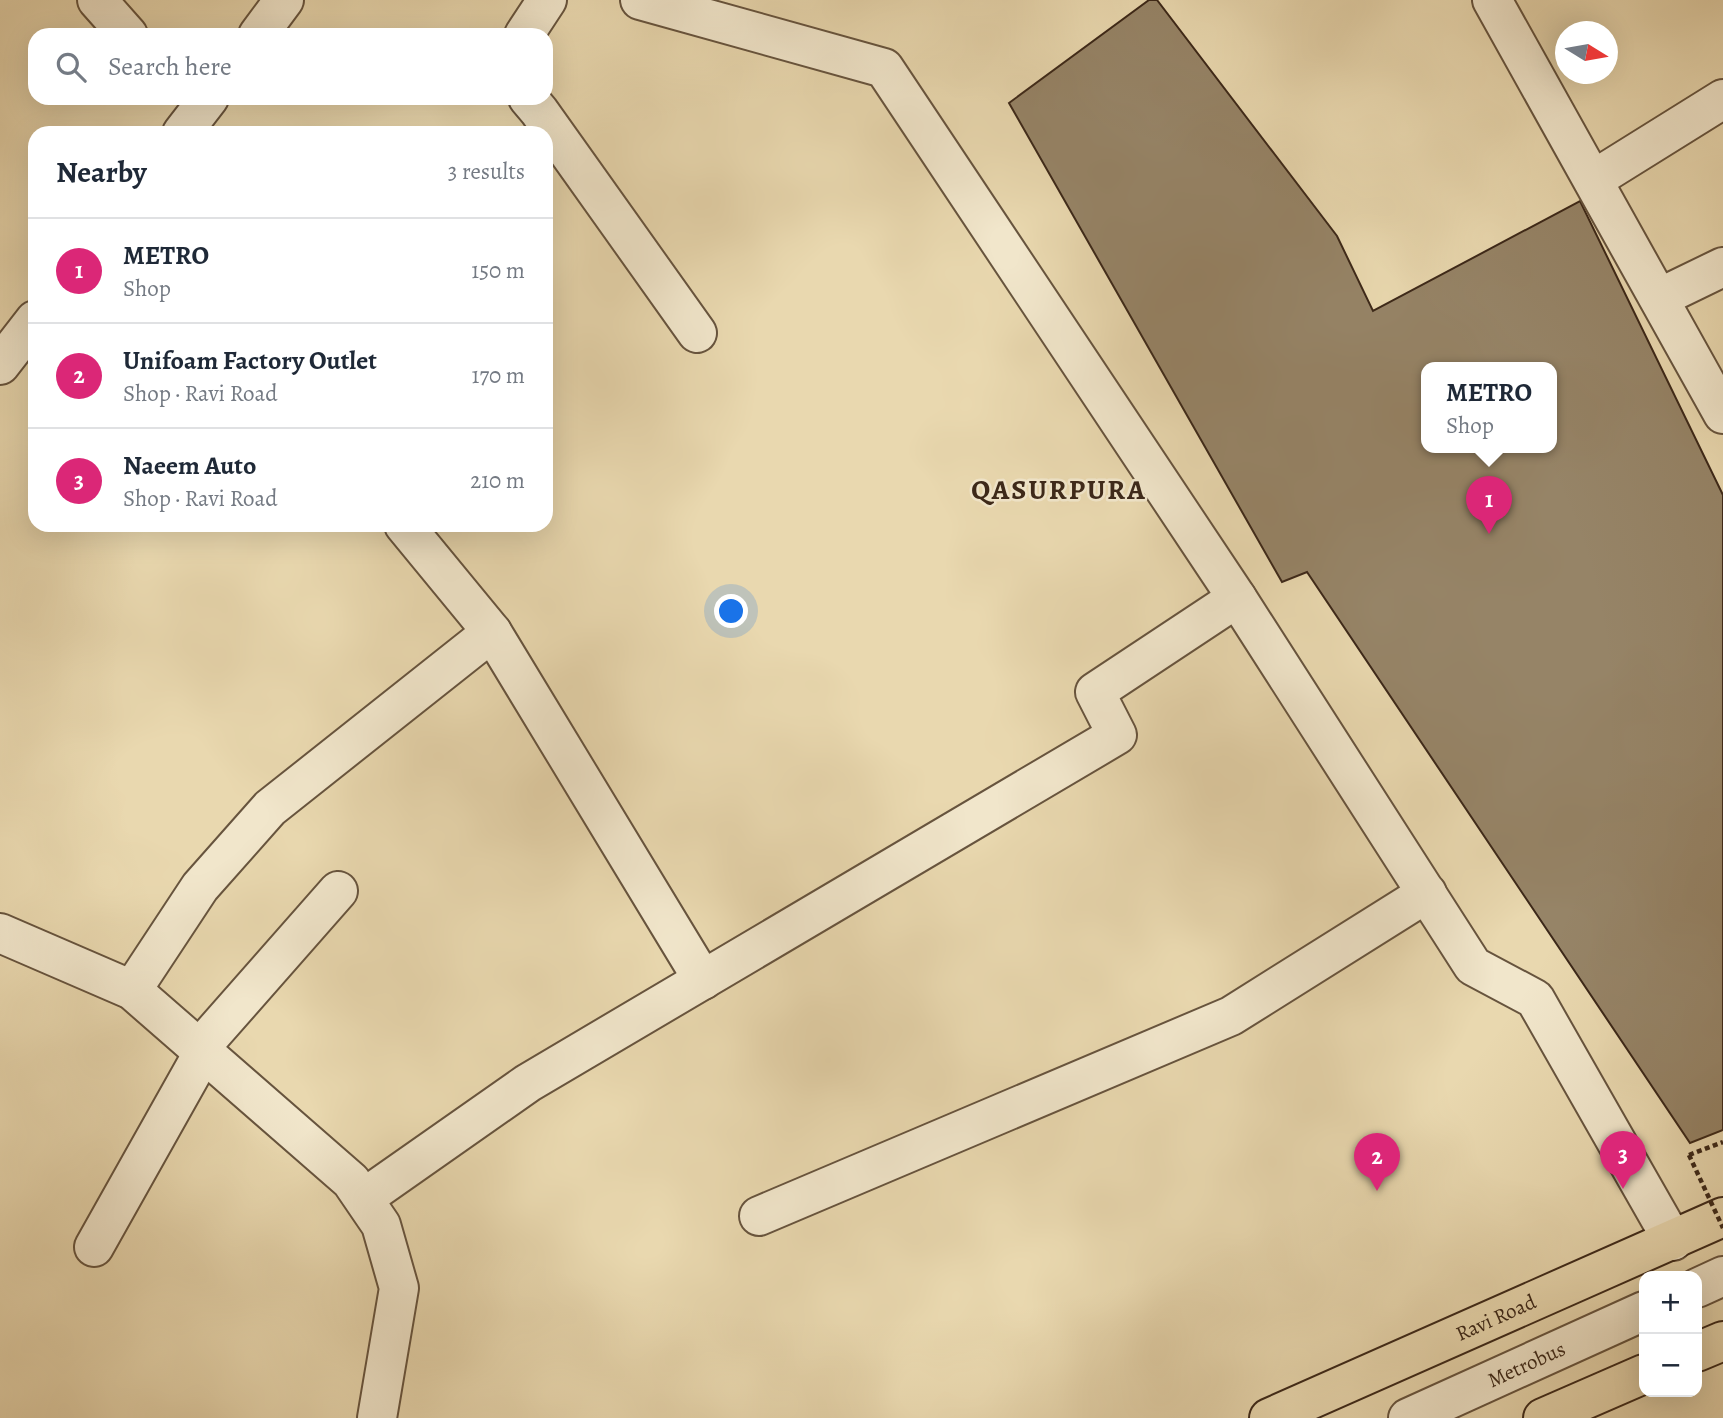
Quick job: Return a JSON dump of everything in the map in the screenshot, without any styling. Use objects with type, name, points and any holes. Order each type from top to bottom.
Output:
[{"type":"main road","name":"Ravi Road","points":[[1269,1418],[1723,1217]]},
{"type":"main road","points":[[1702,1350],[1723,1340]]},
{"type":"main road","points":[[1543,1418],[1639,1376]]},
{"type":"street","points":[[97,0],[122,28]]},
{"type":"street","points":[[263,28],[284,0]]},
{"type":"street","points":[[529,28],[547,0]]},
{"type":"street","points":[[640,0],[884,68],[1237,598],[1473,966],[1535,999],[1673,1241]]},
{"type":"street","points":[[1492,0],[1723,414]]},
{"type":"street","points":[[1593,180],[1723,99]]},
{"type":"street","points":[[553,145],[697,333]]},
{"type":"street","points":[[1659,298],[1723,267]]},
{"type":"street","points":[[0,365],[28,329]]},
{"type":"street","points":[[410,532],[492,632],[703,980]]},
{"type":"street","points":[[363,1198],[528,1083],[1117,735],[1095,692],[1237,598]]},
{"type":"street","points":[[132,990],[200,887],[270,808],[492,632]]},
{"type":"street","points":[[94,1247],[201,1051],[338,891]]},
{"type":"street","points":[[759,1216],[1231,1016],[1427,893]]},
{"type":"street","points":[[0,933],[132,990],[351,1181],[381,1225],[399,1288],[377,1418]]},
{"type":"street","points":[[1702,1285],[1723,1276]]},
{"type":"street","name":"Metrobus","points":[[1408,1418],[1639,1313]]},
{"type":"path","points":[[1723,1142],[1689,1155],[1723,1228]]},
{"type":"building","points":[[1149,0],[1157,0],[1337,236],[1373,311],[1580,201],[1723,495],[1723,1130],[1690,1143],[1307,572],[1282,582],[1009,103]]},
{"type":"place","name":"METRO","points":[[1489,534]]},
{"type":"place","name":"Naeem Auto","points":[[1623,1189]]},
{"type":"place","name":"Unifoam Factory Outlet","points":[[1377,1191]]},
{"type":"district","name":"QASURPURA","points":[[1059,489]]}]
